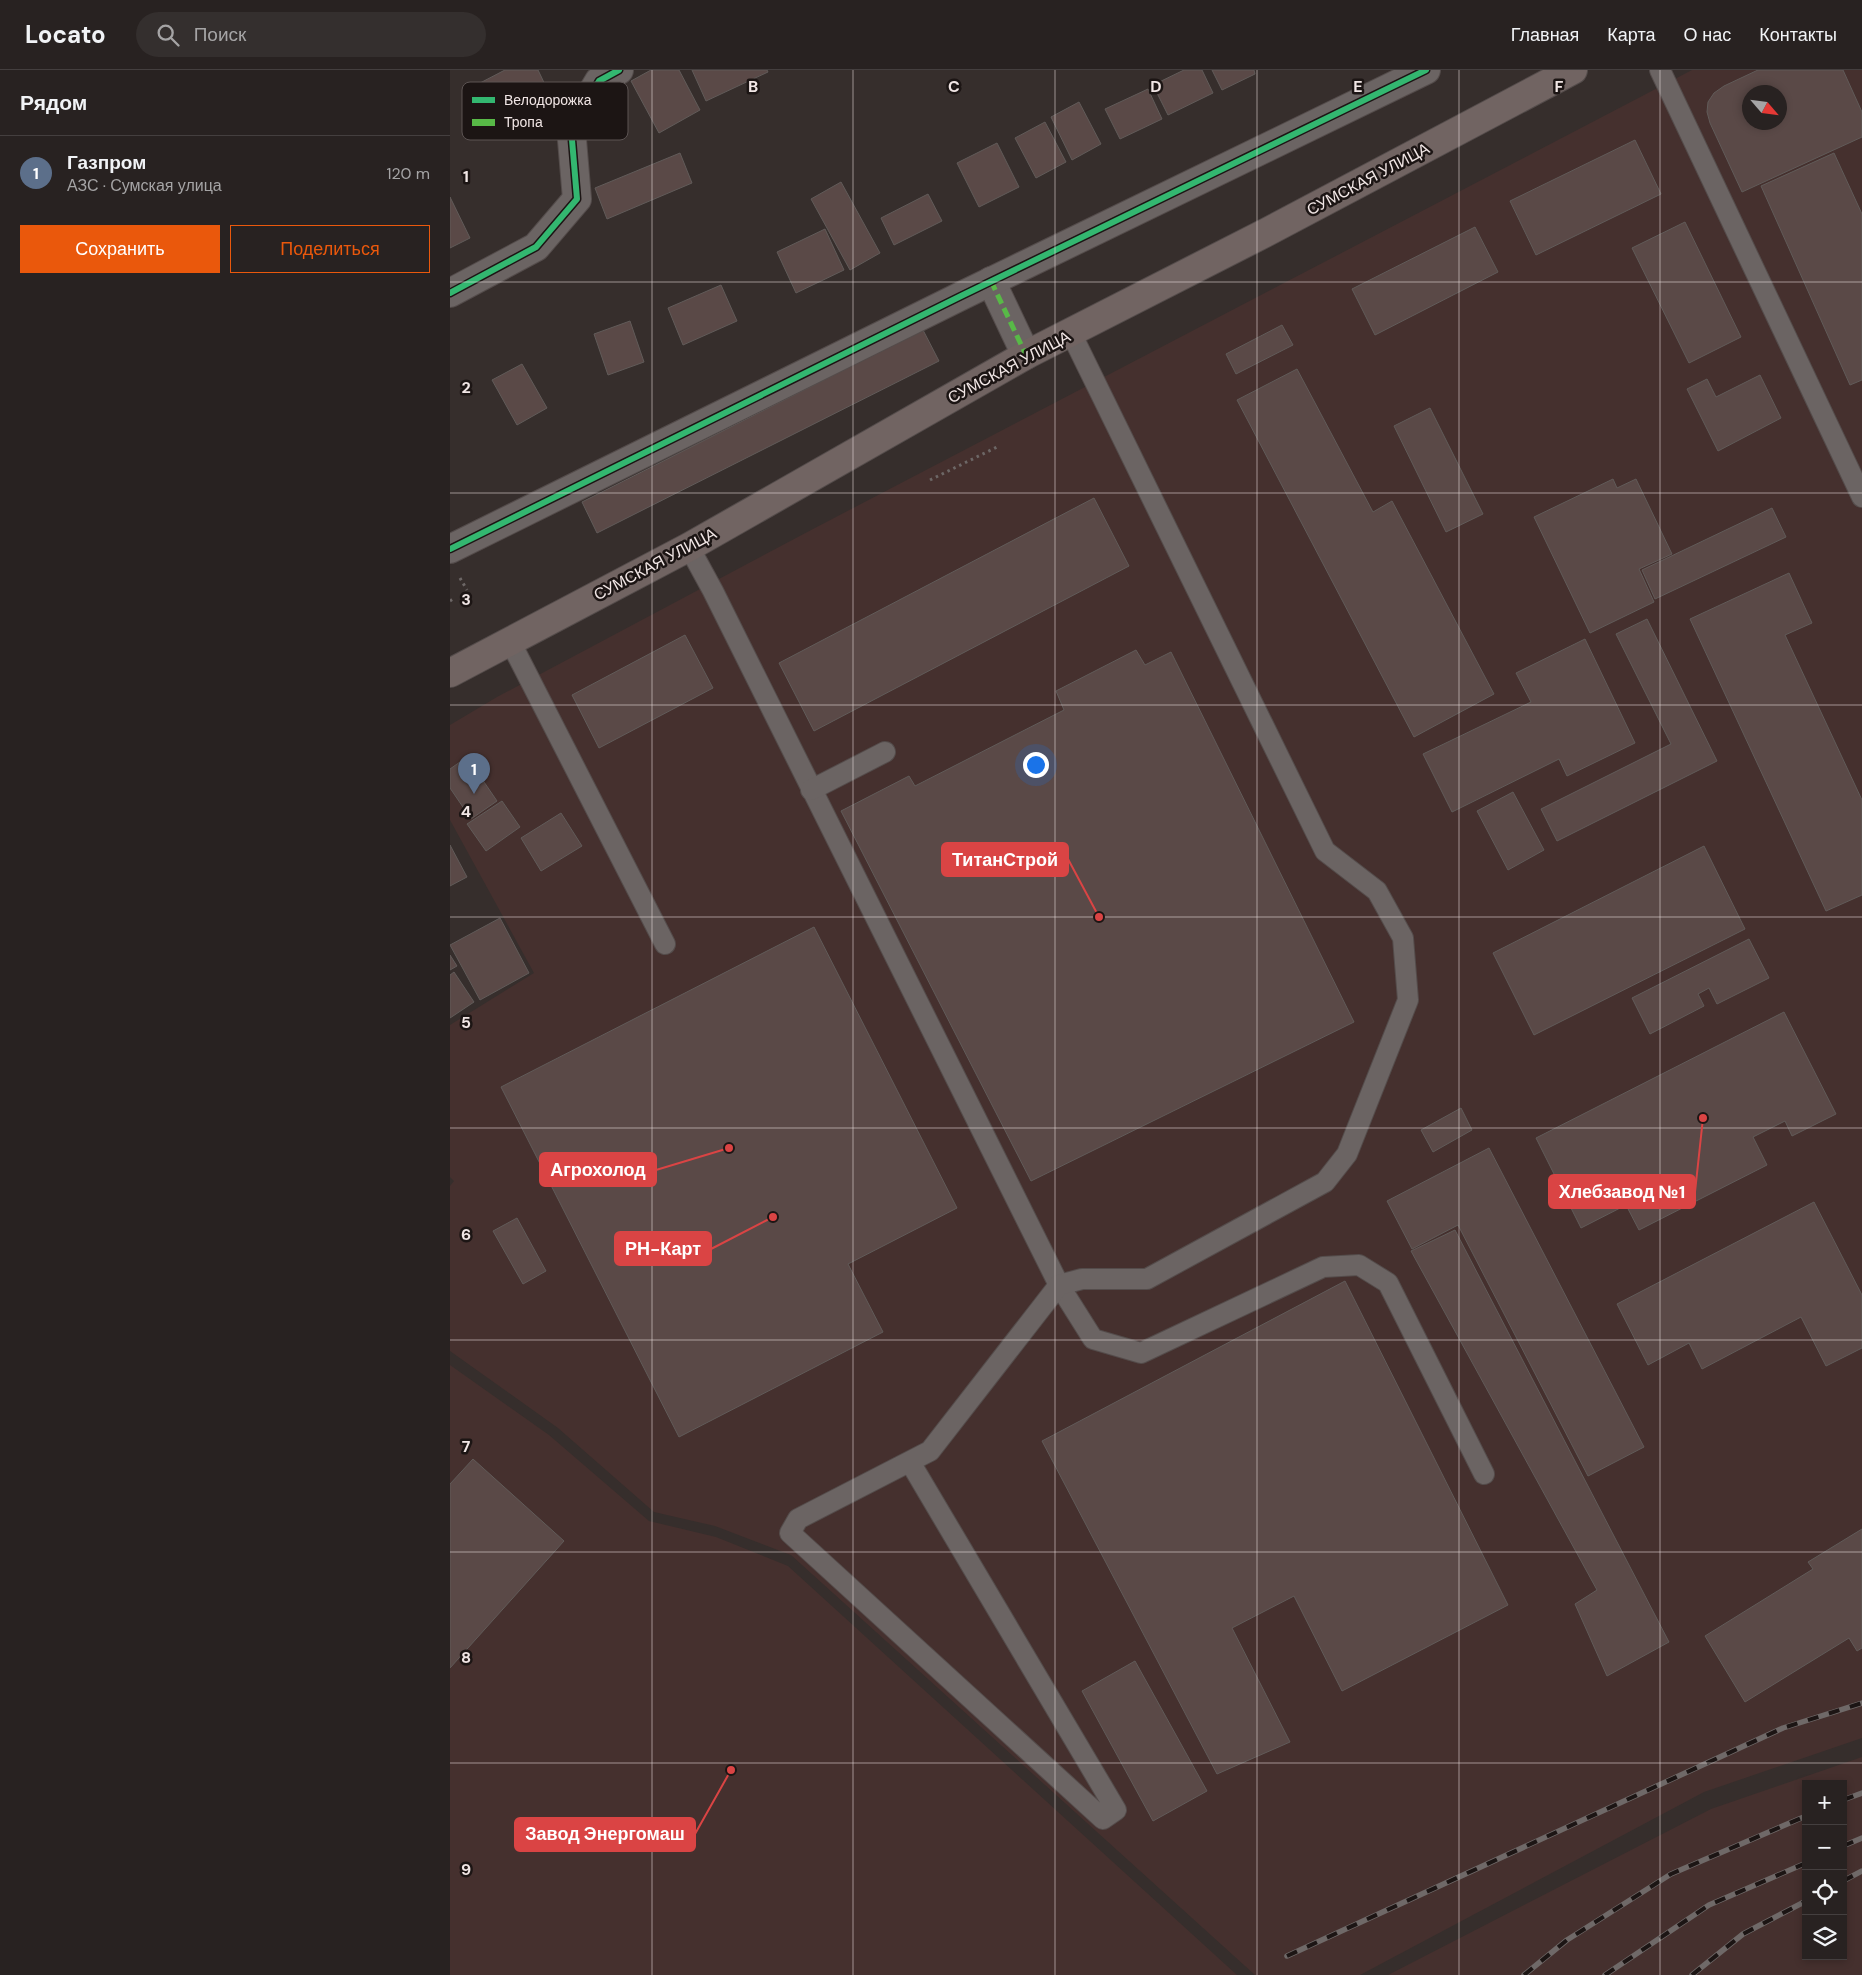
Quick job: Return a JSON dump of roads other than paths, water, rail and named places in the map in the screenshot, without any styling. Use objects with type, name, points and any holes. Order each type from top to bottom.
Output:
[{"type":"main road","name":"СУМСКАЯ УЛИЦА","points":[[450,673],[689,547],[1026,355],[1268,232],[1573,70]]},
{"type":"street","points":[[598,82],[619,70]]},
{"type":"street","points":[[450,549],[991,281],[1426,70]]},
{"type":"street","points":[[450,292],[536,247],[576,200],[572,140]]},
{"type":"street","points":[[991,281],[1026,355]]},
{"type":"lane","points":[[1660,70],[1862,497]]},
{"type":"lane","points":[[910,1462],[1116,1810],[1103,1818],[790,1532],[798,1519],[930,1451],[1059,1285],[1082,1279],[1147,1279],[1325,1182],[1347,1154],[1408,1000],[1403,938],[1377,891],[1325,851],[1070,333]]},
{"type":"lane","points":[[689,547],[713,591],[1059,1285],[1093,1339],[1142,1353],[1323,1267],[1359,1265],[1388,1283],[1484,1474]]},
{"type":"lane","points":[[510,641],[664,944]]},
{"type":"lane","points":[[812,790],[885,752]]},
{"type":"railway","points":[[1287,1956],[1783,1728],[1862,1703]]},
{"type":"railway","points":[[1847,1799],[1862,1793]]},
{"type":"railway","points":[[1524,1975],[1567,1940],[1671,1874],[1802,1818]]},
{"type":"railway","points":[[1847,1844],[1862,1838]]},
{"type":"railway","points":[[1605,1975],[1709,1905],[1802,1865]]},
{"type":"railway","points":[[1847,1879],[1862,1871]]},
{"type":"railway","points":[[1692,1975],[1743,1934],[1802,1903]]},
{"type":"place","name":"Газпром","points":[[474,794]]},
{"type":"place","name":"ТитанСтрой","points":[[1099,917]]},
{"type":"place","name":"Хлебзавод №1","points":[[1703,1118]]},
{"type":"place","name":"Агрохолод","points":[[729,1148]]},
{"type":"place","name":"РН-Карт","points":[[773,1217]]},
{"type":"place","name":"Завод Энергомаш","points":[[731,1770]]}]
